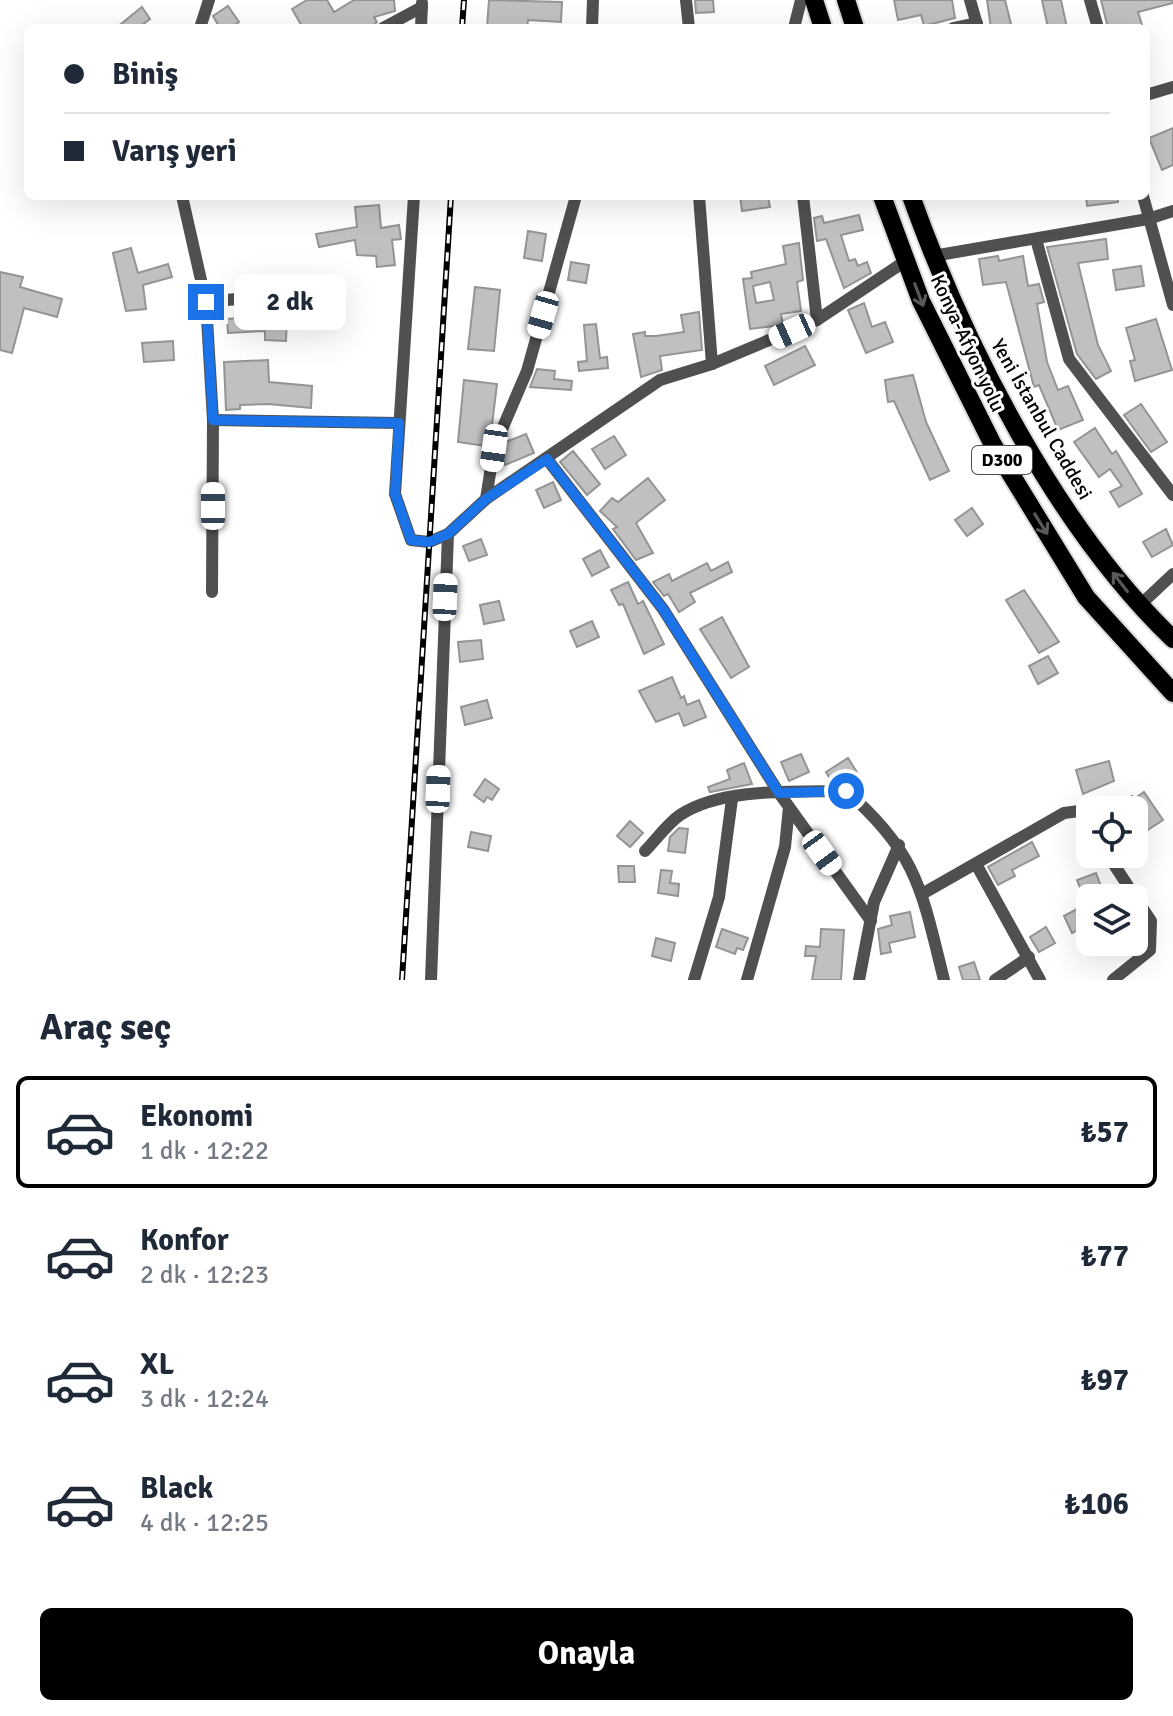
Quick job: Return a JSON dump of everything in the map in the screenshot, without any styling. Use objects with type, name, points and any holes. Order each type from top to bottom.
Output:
[{"type":"highway","points":[[814,0],[822,24]]},
{"type":"highway","points":[[846,0],[854,24]]},
{"type":"highway","name":"Konya-Afyon yolu","points":[[884,200],[921,301],[993,445],[1086,597],[1173,693]]},
{"type":"highway","name":"Yeni İstanbul Caddesi","points":[[912,200],[933,256],[983,364],[1056,495],[1139,606],[1173,639]]},
{"type":"street","points":[[201,24],[209,0]]},
{"type":"street","points":[[592,24],[593,0]]},
{"type":"street","points":[[686,0],[689,24]]},
{"type":"street","points":[[795,24],[801,0]]},
{"type":"street","points":[[970,0],[977,24]]},
{"type":"street","points":[[1090,0],[1097,24]]},
{"type":"street","points":[[390,24],[422,4]]},
{"type":"street","points":[[421,24],[422,4]]},
{"type":"street","points":[[1150,94],[1173,87]]},
{"type":"street","points":[[183,200],[206,302],[213,420],[212,592]]},
{"type":"street","points":[[414,200],[395,494],[411,540],[429,542],[448,534],[486,499],[660,380],[712,364],[817,320],[907,260]]},
{"type":"street","points":[[486,499],[494,448],[527,371],[575,200]]},
{"type":"street","points":[[699,200],[712,364]]},
{"type":"street","points":[[803,200],[817,320]]},
{"type":"street","points":[[1144,200],[1173,305]]},
{"type":"street","points":[[933,256],[1148,219],[1173,211]]},
{"type":"street","points":[[1036,239],[1069,359],[1173,495]]},
{"type":"street","points":[[206,302],[298,293]]},
{"type":"street","points":[[213,420],[399,423]]},
{"type":"street","points":[[547,459],[663,609],[779,793],[871,921]]},
{"type":"street","points":[[431,980],[448,534]]},
{"type":"street","points":[[1139,606],[1173,574]]},
{"type":"street","points":[[645,851],[680,816],[732,799],[779,793],[846,791],[899,845],[922,894],[944,980]]},
{"type":"street","points":[[694,980],[719,897],[732,799]]},
{"type":"street","points":[[747,980],[785,847],[789,807]]},
{"type":"street","points":[[922,894],[1064,813],[1076,811]]},
{"type":"street","points":[[859,980],[874,902],[899,845]]},
{"type":"street","points":[[976,864],[1040,980]]},
{"type":"street","points":[[1113,980],[1150,950],[1151,921],[1116,868]]},
{"type":"street","points":[[995,980],[1029,957]]},
{"type":"building","points":[[307,0],[327,0],[334,12],[354,0],[394,0],[395,11],[374,17],[377,22],[375,24],[301,24],[292,9]]},
{"type":"building","points":[[489,0],[562,2],[561,22],[528,20],[528,24],[487,24]]},
{"type":"building","points":[[695,0],[713,0],[714,12],[696,13]]},
{"type":"building","points":[[894,0],[952,0],[955,18],[932,24],[923,24],[921,15],[898,20]]},
{"type":"building","points":[[987,0],[1005,0],[1011,24],[990,24]]},
{"type":"building","points":[[1042,0],[1061,0],[1066,24],[1047,24]]},
{"type":"building","points":[[1101,0],[1173,0],[1173,3],[1138,12],[1142,24],[1107,24]]},
{"type":"building","points":[[228,6],[239,22],[218,24],[213,16]]},
{"type":"building","points":[[142,7],[150,19],[143,24],[121,24]]},
{"type":"building","points":[[1173,128],[1173,165],[1162,170],[1150,138]]},
{"type":"building","points":[[741,200],[769,200],[770,207],[742,211]]},
{"type":"building","points":[[1086,200],[1118,200],[1118,202],[1087,206]]},
{"type":"building","points":[[379,205],[381,228],[399,225],[401,239],[392,240],[395,265],[377,267],[376,256],[357,255],[355,240],[319,247],[316,234],[357,227],[355,207]]},
{"type":"building","points":[[859,215],[863,230],[841,235],[849,261],[855,259],[858,266],[867,262],[871,273],[844,288],[826,239],[817,241],[814,218],[822,216],[824,223]]},
{"type":"building","points":[[528,231],[546,234],[542,261],[524,258]]},
{"type":"building","points":[[1106,239],[1108,259],[1078,263],[1098,345],[1111,371],[1096,379],[1077,354],[1047,247]]},
{"type":"building","points":[[799,243],[803,280],[797,282],[801,311],[781,314],[783,325],[750,329],[743,279],[752,278],[751,272],[786,264],[783,246]],"holes":[[[770,282],[774,300],[756,303],[753,286]]]},
{"type":"building","points":[[131,248],[138,273],[168,264],[172,277],[143,285],[146,309],[126,311],[113,253]]},
{"type":"building","points":[[998,256],[999,261],[1023,256],[1028,286],[1039,284],[1044,302],[1037,304],[1047,362],[1058,390],[1068,386],[1083,420],[1058,430],[1039,385],[1034,387],[1006,282],[983,285],[979,259]]},
{"type":"building","points":[[571,262],[589,265],[586,283],[568,280]]},
{"type":"building","points":[[1141,266],[1144,286],[1116,290],[1113,270]]},
{"type":"building","points":[[0,272],[23,277],[20,287],[62,299],[57,317],[24,308],[12,353],[0,350]]},
{"type":"building","points":[[475,287],[500,290],[494,351],[468,349]]},
{"type":"building","points":[[864,303],[872,327],[885,322],[893,342],[866,353],[848,310]]},
{"type":"building","points":[[699,312],[702,350],[660,356],[662,370],[641,377],[633,334],[645,332],[645,336],[656,336],[684,332],[681,315]]},
{"type":"building","points":[[287,317],[286,341],[265,340],[265,331],[228,333],[227,319]]},
{"type":"building","points":[[1156,319],[1172,370],[1135,381],[1130,361],[1135,360],[1126,328]]},
{"type":"building","points":[[596,324],[600,358],[607,357],[608,368],[579,371],[578,362],[587,361],[584,325]]},
{"type":"building","points":[[173,341],[174,360],[144,362],[142,343]]},
{"type":"building","points":[[805,346],[815,365],[774,385],[765,366]]},
{"type":"building","points":[[268,360],[269,382],[312,386],[311,408],[268,404],[240,405],[240,409],[226,410],[224,362]]},
{"type":"building","points":[[537,369],[555,371],[554,379],[572,381],[571,390],[530,387]]},
{"type":"building","points":[[913,375],[926,422],[949,471],[930,480],[894,401],[888,402],[885,380]]},
{"type":"building","points":[[464,380],[497,384],[491,433],[485,446],[458,442]]},
{"type":"building","points":[[1141,404],[1167,442],[1151,452],[1124,415]]},
{"type":"building","points":[[1095,428],[1112,454],[1116,451],[1142,494],[1119,507],[1110,492],[1122,486],[1110,469],[1099,477],[1074,442]]},
{"type":"building","points":[[526,434],[534,453],[505,465],[502,456],[506,442]]},
{"type":"building","points":[[614,436],[626,455],[605,469],[592,449]]},
{"type":"building","points":[[573,451],[600,484],[587,495],[560,462]]},
{"type":"building","points":[[648,478],[665,500],[636,523],[653,553],[636,560],[613,529],[617,527],[600,511],[612,498],[618,502]]},
{"type":"building","points":[[553,482],[561,500],[544,508],[536,490]]},
{"type":"building","points":[[972,508],[983,524],[967,536],[955,520]]},
{"type":"building","points":[[1166,529],[1173,545],[1152,557],[1143,542]]},
{"type":"building","points":[[481,539],[487,555],[469,561],[463,546]]},
{"type":"building","points":[[600,550],[609,567],[592,576],[583,559]]},
{"type":"building","points":[[728,562],[732,572],[690,593],[695,602],[679,612],[668,594],[664,596],[653,582],[669,574],[672,581],[707,563],[711,571]]},
{"type":"building","points":[[628,582],[638,604],[643,601],[664,644],[644,654],[623,604],[619,605],[611,590]]},
{"type":"building","points":[[1024,590],[1059,642],[1039,653],[1006,600]]},
{"type":"building","points":[[499,601],[504,620],[484,624],[480,605]]},
{"type":"building","points":[[722,617],[749,667],[731,678],[700,629]]},
{"type":"building","points":[[592,621],[599,637],[577,647],[570,631]]},
{"type":"building","points":[[481,640],[483,659],[460,662],[458,642]]},
{"type":"building","points":[[1048,656],[1058,673],[1038,684],[1029,666]]},
{"type":"building","points":[[672,677],[681,698],[684,696],[687,705],[699,700],[706,717],[684,726],[679,713],[656,722],[639,691]]},
{"type":"building","points":[[487,700],[492,718],[465,725],[461,707]]},
{"type":"building","points":[[801,754],[809,772],[789,781],[781,762]]},
{"type":"building","points":[[848,758],[858,774],[845,782],[832,782],[826,772]]},
{"type":"building","points":[[1109,761],[1114,781],[1083,794],[1076,770]]},
{"type":"building","points":[[744,763],[752,784],[710,792],[708,787],[730,779],[727,770]]},
{"type":"building","points":[[485,779],[499,789],[492,800],[487,797],[484,802],[474,795]]},
{"type":"building","points":[[1148,798],[1163,820],[1148,830]]},
{"type":"building","points":[[630,821],[643,833],[630,847],[617,836]]},
{"type":"building","points":[[679,828],[688,829],[685,853],[668,851],[670,837]]},
{"type":"building","points":[[471,832],[491,836],[488,851],[468,847]]},
{"type":"building","points":[[1032,842],[1039,856],[1012,870],[1015,876],[998,885],[988,867]]},
{"type":"building","points":[[618,866],[634,866],[635,882],[619,882]]},
{"type":"building","points":[[661,870],[672,871],[670,883],[679,884],[678,896],[658,893]]},
{"type":"building","points":[[1096,873],[1100,884],[1079,884],[1077,880]]},
{"type":"building","points":[[1076,910],[1076,931],[1072,933],[1064,916]]},
{"type":"building","points":[[910,912],[915,937],[889,943],[891,952],[881,954],[878,929],[892,925],[890,916]]},
{"type":"building","points":[[1046,927],[1055,943],[1039,952],[1030,937]]},
{"type":"building","points":[[722,929],[748,938],[743,950],[737,948],[735,954],[716,947]]},
{"type":"building","points":[[821,929],[844,930],[841,980],[812,980],[816,956],[805,956],[806,946],[820,947]]},
{"type":"building","points":[[656,938],[675,943],[671,961],[652,956]]},
{"type":"building","points":[[974,962],[980,980],[963,980],[959,967]]},
{"type":"railway","points":[[462,24],[464,0]]},
{"type":"railway","points":[[402,980],[451,200]]},
{"type":"route","points":[[206,302],[213,420],[399,423],[395,494],[411,540],[429,542],[448,534],[486,499],[547,459],[663,609],[779,793],[846,791]]}]
